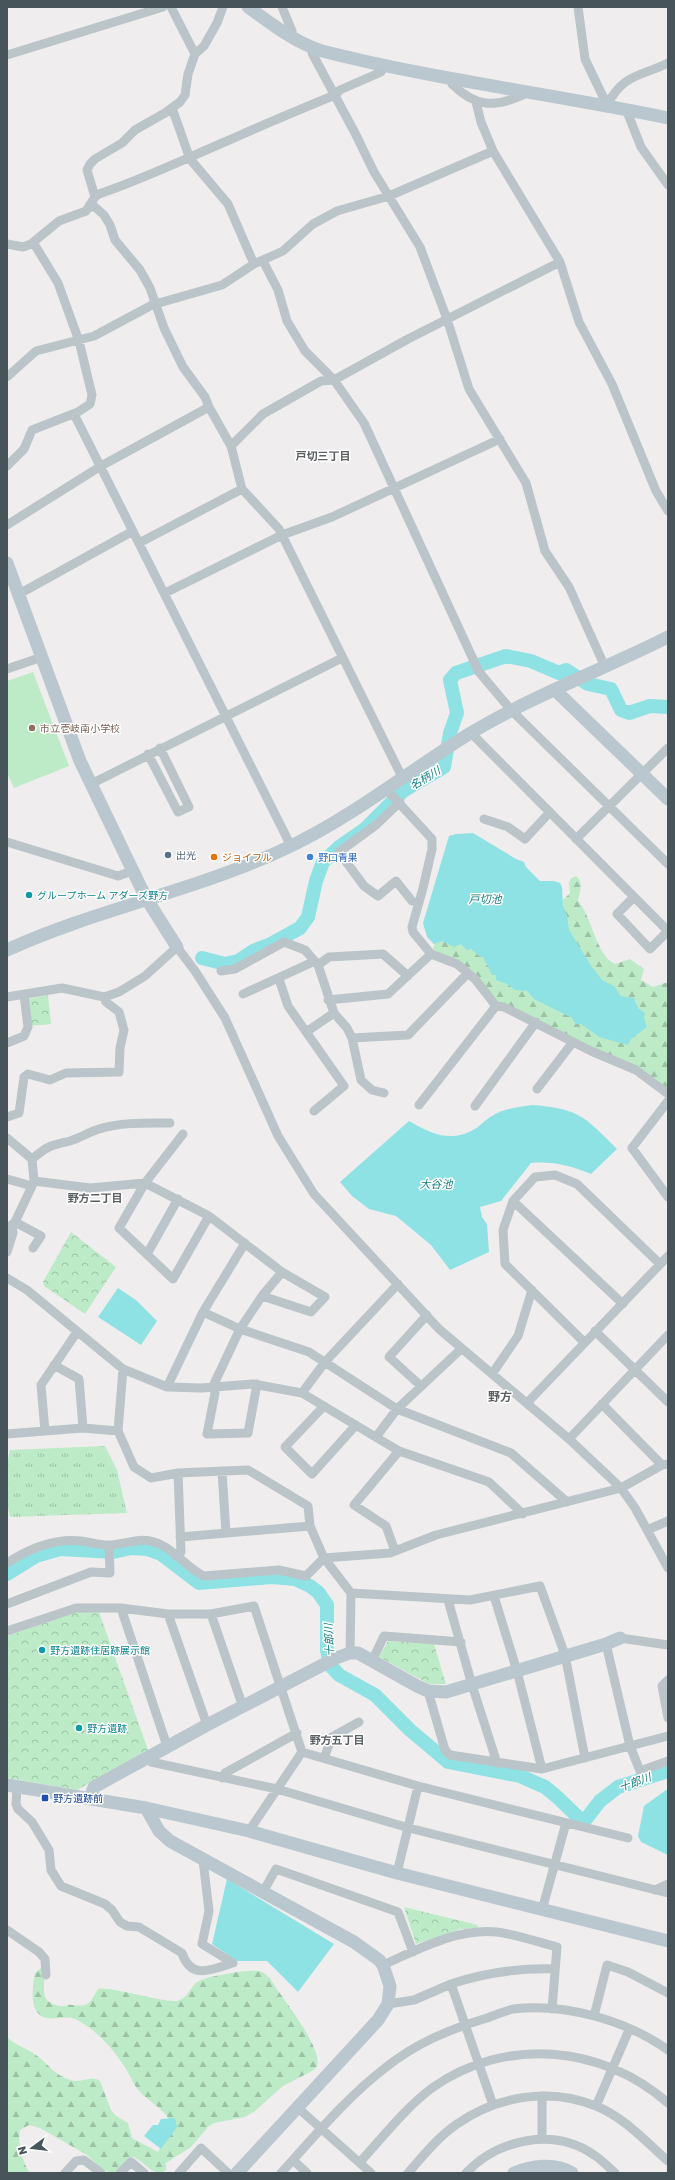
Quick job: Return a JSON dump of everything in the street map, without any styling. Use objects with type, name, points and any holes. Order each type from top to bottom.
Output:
[{"type":"street","points":[[7,55],[163,7]]},
{"type":"street","points":[[170,7],[195,54]]},
{"type":"street","points":[[95,197],[87,170],[94,159],[122,143],[136,130],[172,108],[185,95],[188,74],[195,54],[207,40],[223,7]]},
{"type":"street","points":[[248,7],[290,36],[312,48],[452,79],[606,105],[668,118]]},
{"type":"street","points":[[282,7],[292,31],[290,36]]},
{"type":"street","points":[[578,7],[585,59],[606,105]]},
{"type":"street","points":[[312,48],[312,53],[374,172],[420,247],[447,319],[469,389],[526,483],[545,550],[569,587],[602,668]]},
{"type":"street","points":[[606,105],[611,96],[627,80],[668,63]]},
{"type":"street","points":[[7,244],[23,247],[33,242],[59,220],[86,211],[95,197],[190,159],[232,138],[335,95],[340,90],[381,72],[386,65]]},
{"type":"street","points":[[452,79],[452,84],[463,96],[476,102],[486,104],[508,100],[523,95],[525,91]]},
{"type":"street","points":[[476,102],[481,122],[493,151],[560,262],[579,322],[612,384],[656,491],[668,511]]},
{"type":"street","points":[[172,108],[190,159],[228,204],[258,263],[278,290],[287,321],[305,351],[334,380],[364,423],[393,489],[477,667],[512,711],[668,864]]},
{"type":"street","points":[[626,109],[641,147],[668,186]]},
{"type":"street","points":[[7,377],[36,352],[94,336],[122,320],[156,304],[222,285],[258,263],[283,251],[313,224],[337,211],[389,196],[493,151]]},
{"type":"street","points":[[89,206],[95,207],[104,215],[110,225],[115,240],[140,270],[156,304],[164,328],[183,367],[205,396],[209,407],[231,446],[242,489],[279,529],[403,779]]},
{"type":"street","points":[[7,466],[24,448],[32,430],[74,414],[90,404],[92,395],[79,341],[58,282],[33,242]]},
{"type":"street","points":[[231,446],[263,414],[321,381],[334,380],[447,319],[560,262]]},
{"type":"street","points":[[7,525],[101,466],[209,407]]},
{"type":"street","points":[[74,414],[140,543],[290,846]]},
{"type":"street","points":[[165,593],[282,535],[332,517],[500,439]]},
{"type":"street","points":[[140,543],[242,489]]},
{"type":"street","points":[[19,594],[133,531]]},
{"type":"street","points":[[7,563],[80,761],[132,871],[146,898],[225,1018],[278,1136],[314,1194],[427,1315],[461,1349],[569,1439],[621,1488],[668,1568]]},
{"type":"street","points":[[412,901],[396,881],[378,896],[364,886],[339,852],[376,825],[403,779],[471,733],[512,711],[668,636]]},
{"type":"street","points":[[7,669],[42,657]]},
{"type":"street","points":[[91,784],[148,754],[342,658]]},
{"type":"street","points":[[555,690],[668,799]]},
{"type":"street","points":[[471,733],[668,931],[650,949],[617,914],[634,897]]},
{"type":"street","points":[[148,754],[178,812],[189,806],[160,748]]},
{"type":"street","points":[[576,839],[668,748]]},
{"type":"street","points":[[7,950],[38,935],[258,861],[347,816],[394,796]]},
{"type":"street","points":[[394,796],[432,839],[432,849],[412,927],[415,937],[431,954],[457,964],[467,974],[475,979],[496,1006],[504,1007],[573,1042],[636,1070],[668,1094]]},
{"type":"street","points":[[484,819],[508,827],[525,839],[550,812]]},
{"type":"street","points":[[7,842],[118,876],[132,871]]},
{"type":"street","points":[[221,971],[236,969],[284,942],[305,950],[316,963],[328,1000],[334,1013],[347,1028],[352,1038],[360,1080],[372,1090],[384,1093]]},
{"type":"street","points":[[7,997],[62,988],[104,997],[119,992],[145,976],[177,947]]},
{"type":"street","points":[[244,994],[329,957],[383,954],[408,976]]},
{"type":"street","points":[[328,1000],[388,994],[431,954]]},
{"type":"street","points":[[352,1038],[408,1035],[467,974]]},
{"type":"street","points":[[279,979],[288,1006],[344,1086],[314,1111]]},
{"type":"street","points":[[7,1043],[24,1036],[28,1027],[24,994]]},
{"type":"street","points":[[7,1117],[19,1113],[24,1077],[28,1074],[50,1080],[66,1073],[119,1072],[120,1048],[124,1030],[119,1012],[106,1002],[104,997]]},
{"type":"street","points":[[419,1105],[496,1006]]},
{"type":"street","points":[[306,1032],[334,1013]]},
{"type":"street","points":[[475,1106],[536,1022]]},
{"type":"street","points":[[538,1089],[573,1042]]},
{"type":"street","points":[[667,1192],[632,1148],[668,1101]]},
{"type":"street","points":[[32,1159],[44,1149],[56,1142],[70,1141],[98,1130],[136,1123],[170,1123]]},
{"type":"street","points":[[183,1134],[145,1183],[119,1228],[173,1279],[209,1216]]},
{"type":"street","points":[[7,1138],[32,1159],[33,1183],[11,1225],[13,1232],[7,1252]]},
{"type":"street","points":[[584,1342],[505,1264],[503,1230],[513,1201],[535,1177],[555,1175],[577,1184],[660,1264]]},
{"type":"street","points":[[7,1179],[90,1188],[145,1183],[209,1216],[282,1272],[325,1297],[311,1312],[262,1296]]},
{"type":"street","points":[[147,1254],[178,1199]]},
{"type":"street","points":[[513,1201],[623,1304]]},
{"type":"street","points":[[11,1225],[41,1236],[33,1248]]},
{"type":"street","points":[[167,1387],[203,1312],[245,1243]]},
{"type":"street","points":[[527,1403],[595,1330],[623,1304],[668,1256]]},
{"type":"street","points":[[257,1384],[248,1433],[208,1434],[215,1393],[213,1386],[240,1329],[262,1296],[282,1272]]},
{"type":"street","points":[[7,1278],[27,1290],[123,1369],[167,1387],[257,1384],[302,1392],[399,1451],[489,1482],[523,1514]]},
{"type":"street","points":[[302,1392],[325,1362],[398,1284]]},
{"type":"street","points":[[492,1374],[518,1336],[532,1290]]},
{"type":"street","points":[[203,1312],[240,1329],[309,1352],[397,1409],[511,1453],[567,1502]]},
{"type":"street","points":[[421,1386],[389,1357],[427,1315]]},
{"type":"street","points":[[595,1330],[668,1402]]},
{"type":"street","points":[[45,1431],[41,1385],[77,1332]]},
{"type":"street","points":[[569,1439],[668,1335]]},
{"type":"street","points":[[376,1437],[397,1409],[461,1349]]},
{"type":"street","points":[[54,1365],[79,1379],[83,1428]]},
{"type":"street","points":[[123,1369],[118,1431],[134,1467],[151,1478],[178,1473],[248,1470],[308,1506],[310,1526],[324,1558],[351,1593],[350,1653]]},
{"type":"street","points":[[7,1563],[26,1552],[58,1540],[109,1545],[138,1541],[153,1542],[176,1556],[195,1572],[204,1576],[279,1570],[306,1576],[324,1558],[395,1551],[436,1535],[621,1488],[665,1464],[602,1404]]},
{"type":"street","points":[[324,1406],[285,1447],[312,1474],[356,1425]]},
{"type":"street","points":[[7,1433],[83,1428],[118,1431]]},
{"type":"street","points":[[395,1551],[386,1526],[354,1505],[399,1451]]},
{"type":"street","points":[[222,1471],[226,1533]]},
{"type":"street","points":[[176,1556],[181,1552],[178,1473]]},
{"type":"street","points":[[647,1530],[668,1521]]},
{"type":"street","points":[[180,1537],[310,1526]]},
{"type":"street","points":[[7,1604],[91,1572],[110,1573],[109,1545]]},
{"type":"street","points":[[351,1593],[448,1600],[470,1600],[540,1586],[565,1655],[585,1758]]},
{"type":"street","points":[[494,1596],[517,1671],[542,1769]]},
{"type":"street","points":[[448,1600],[472,1685],[497,1763]]},
{"type":"street","points":[[7,1631],[76,1608],[121,1608],[168,1614],[211,1614],[254,1606],[302,1752],[249,1831]]},
{"type":"street","points":[[121,1608],[167,1746]]},
{"type":"street","points":[[168,1614],[207,1725]]},
{"type":"street","points":[[211,1614],[243,1706]]},
{"type":"street","points":[[372,1661],[384,1636],[461,1642]]},
{"type":"street","points":[[90,1798],[94,1787],[167,1746],[280,1686],[330,1661],[350,1653],[358,1653],[428,1691],[446,1692],[565,1655],[606,1644],[620,1638],[668,1645]]},
{"type":"street","points":[[606,1644],[630,1746],[640,1771],[668,1761]]},
{"type":"street","points":[[668,1680],[662,1686],[668,1718]]},
{"type":"street","points":[[428,1691],[445,1750],[450,1755],[542,1769],[668,1736]]},
{"type":"street","points":[[324,1758],[332,1737],[359,1722]]},
{"type":"street","points":[[222,1778],[225,1773],[297,1733]]},
{"type":"street","points":[[302,1752],[418,1786],[628,1838]]},
{"type":"street","points":[[148,1757],[151,1762],[277,1789],[409,1828],[668,1893]]},
{"type":"street","points":[[203,1860],[209,1911],[202,1944],[234,1963],[204,1972],[196,1970],[184,1960],[182,1952],[145,1931],[120,1922],[112,1910],[105,1904],[61,1886],[51,1870],[49,1850],[32,1822],[16,1804],[12,1786],[146,1808],[249,1831],[397,1873],[668,1941]]},
{"type":"street","points":[[397,1873],[418,1786]]},
{"type":"street","points":[[146,1808],[159,1831],[170,1842],[354,1942],[379,1960],[383,1965],[390,1986],[388,2004],[378,2020],[237,2173]]},
{"type":"street","points":[[542,1910],[556,1864],[566,1823]]},
{"type":"street","points":[[263,1892],[276,1869],[398,1912],[413,1952]]},
{"type":"street","points":[[655,1890],[668,1884]]},
{"type":"street","points":[[7,1930],[39,1952],[44,1959],[46,1975]]},
{"type":"street","points":[[383,1965],[462,1934],[496,1932],[512,1934],[557,1947],[552,2009]]},
{"type":"street","points":[[594,2016],[607,1965],[628,1972],[668,1993]]},
{"type":"street","points":[[388,2004],[414,2000],[451,1984],[472,1977],[525,1968],[555,1969]]},
{"type":"street","points":[[451,1984],[493,2105]]},
{"type":"street","points":[[281,2173],[321,2128],[368,2081],[386,2067],[423,2042],[466,2024],[513,2009],[552,2009],[594,2016],[653,2040],[668,2050]]},
{"type":"street","points":[[596,2106],[629,2030]]},
{"type":"street","points":[[360,2162],[417,2100],[447,2079],[480,2064],[507,2056],[540,2053],[584,2059],[613,2068],[628,2075],[650,2088],[668,2103]]},
{"type":"street","points":[[542,2096],[542,2139]]},
{"type":"street","points":[[408,2173],[442,2137],[456,2125],[493,2105],[517,2098],[542,2096],[564,2097],[596,2106],[626,2124],[668,2161]]},
{"type":"street","points":[[298,2108],[371,2173]]},
{"type":"street","points":[[466,2173],[477,2162],[504,2146],[520,2141],[542,2139],[564,2142],[580,2147],[595,2155],[615,2173]]},
{"type":"street","points":[[179,2173],[201,2148],[228,2173]]},
{"type":"street","points":[[65,2173],[76,2161],[84,2160],[101,2173]]},
{"type":"street","points":[[292,2160],[307,2173]]},
{"type":"street","points":[[120,2173],[131,2162],[144,2173]]},
{"type":"street","points":[[514,2173],[548,2166],[572,2173]]},
{"type":"green space","name":"市立壱岐南小学校","points":[[33,672],[69,766],[14,788],[7,773],[7,681]]},
{"type":"green space","points":[[576,876],[581,885],[578,901],[587,916],[603,953],[609,960],[615,964],[630,959],[644,969],[641,980],[653,987],[668,982],[668,1091],[497,1003],[433,949],[435,942],[438,939],[456,941],[619,998],[604,984],[583,959],[568,929],[561,902],[570,893],[569,883],[571,878]]},
{"type":"green space","points":[[48,995],[51,1024],[30,1026],[26,999]]},
{"type":"green space","points":[[71,1232],[116,1267],[85,1314],[44,1286],[43,1282]]},
{"type":"green space","points":[[105,1446],[117,1470],[127,1513],[10,1517],[6,1484],[10,1450]]},
{"type":"green space","points":[[76,1612],[99,1612],[148,1750],[77,1790],[7,1778],[7,1636]]},
{"type":"green space","points":[[388,1641],[434,1644],[446,1684],[429,1684],[379,1657]]},
{"type":"green space","points":[[404,1907],[478,1925],[477,1928],[461,1929],[416,1944]]},
{"type":"green space","points":[[42,1967],[44,1972],[44,1990],[47,2000],[62,2006],[86,2005],[91,2001],[98,1989],[103,1988],[169,2001],[177,2001],[184,1998],[194,1984],[202,1980],[218,1975],[237,1972],[254,1971],[264,1973],[270,1978],[308,2035],[314,2047],[317,2058],[317,2067],[283,2086],[255,2111],[245,2117],[214,2123],[208,2127],[191,2147],[166,2163],[166,2170],[161,2172],[153,2171],[133,2157],[130,2158],[116,2172],[109,2172],[102,2169],[87,2155],[40,2128],[29,2125],[20,2130],[19,2140],[23,2158],[30,2173],[7,2173],[7,2037],[33,2053],[64,2078],[78,2081],[93,2078],[100,2081],[111,2110],[115,2115],[128,2123],[132,2138],[158,2152],[172,2125],[166,2115],[145,2097],[134,2084],[117,2055],[92,2029],[72,2018],[46,2018],[37,2012],[33,2003],[33,1982],[35,1973]]},
{"type":"water","name":"戸切池","points":[[473,833],[516,859],[524,862],[526,867],[540,881],[554,881],[560,883],[562,887],[563,906],[567,915],[569,930],[592,967],[602,980],[614,986],[621,996],[634,998],[638,1008],[645,1013],[644,1018],[647,1027],[631,1039],[628,1045],[599,1037],[581,1024],[576,1024],[572,1018],[534,999],[527,991],[515,990],[507,984],[496,980],[496,975],[492,975],[483,957],[479,956],[471,949],[467,950],[461,944],[454,947],[442,941],[434,944],[427,937],[423,923],[449,836]]},
{"type":"water","name":"大谷池","points":[[533,1105],[561,1109],[581,1116],[597,1129],[617,1149],[591,1174],[562,1165],[531,1163],[501,1201],[480,1207],[482,1217],[487,1224],[489,1252],[450,1270],[431,1245],[396,1216],[369,1209],[352,1196],[340,1182],[409,1121],[433,1133],[449,1136],[457,1135],[475,1129],[490,1117],[502,1111]]},
{"type":"water","points":[[118,1288],[136,1300],[157,1321],[141,1345],[98,1317]]},
{"type":"water","points":[[668,1790],[668,1855],[641,1842],[638,1836],[644,1806]]},
{"type":"water","points":[[227,1879],[334,1944],[298,1992],[267,1961],[237,1961],[212,1944]]},
{"type":"water","points":[[175,2118],[177,2127],[161,2149],[144,2136],[153,2125],[158,2125],[161,2119]]},
{"type":"waterway","name":"名柄川","points":[[202,958],[225,964],[238,961],[253,951],[271,944],[300,928],[308,917],[316,881],[323,862],[339,847],[365,829],[403,791],[444,767],[450,733],[457,713],[450,680],[456,673],[506,656],[531,661],[559,673],[566,670],[588,684],[611,689],[621,710],[629,713],[650,706],[668,707]]},
{"type":"waterway","name":"十郎川","points":[[7,1574],[36,1556],[60,1549],[113,1552],[131,1548],[147,1549],[161,1554],[199,1583],[272,1577],[295,1579],[310,1586],[318,1592],[327,1605],[327,1650],[330,1665],[339,1675],[375,1695],[410,1730],[448,1762],[520,1776],[545,1787],[580,1819],[586,1819],[600,1801],[618,1787],[668,1771]]},
{"type":"place","name":"市立壱岐南小学校","points":[[32,728]]},
{"type":"place","name":"出光","points":[[168,855]]},
{"type":"place","name":"ジョイフル","points":[[214,857]]},
{"type":"place","name":"野口青果","points":[[310,857]]},
{"type":"place","name":"グループホーム アダーズ野方","points":[[29,895]]},
{"type":"place","name":"野方遺跡住居跡展示館","points":[[42,1650]]},
{"type":"place","name":"野方遺跡","points":[[79,1728]]},
{"type":"place","name":"野方遺跡前","points":[[45,1798]]},
{"type":"district","name":"戸切三丁目","points":[[323,456]]},
{"type":"district","name":"野方二丁目","points":[[95,1198]]},
{"type":"district","name":"野方","points":[[500,1397]]},
{"type":"district","name":"野方五丁目","points":[[337,1740]]}]
